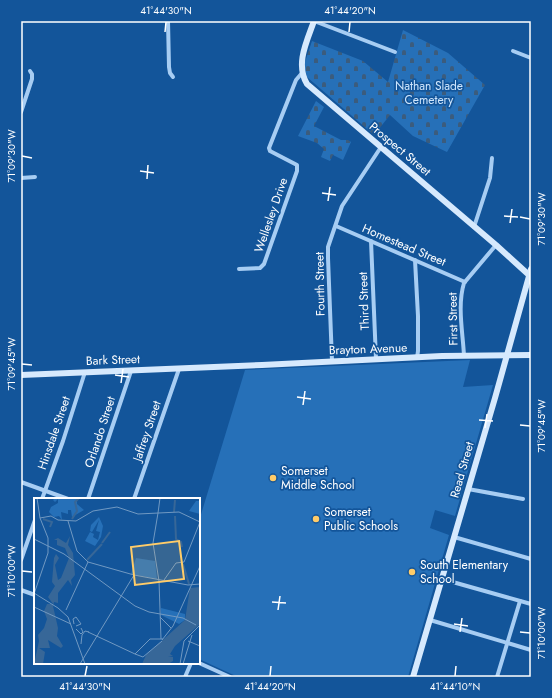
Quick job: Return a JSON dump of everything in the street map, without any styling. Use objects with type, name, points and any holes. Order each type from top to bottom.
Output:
[{"type":"main road","points":[[302,73],[301,60],[314,21]]},
{"type":"main road","name":"Prospect Street","points":[[302,73],[306,84],[474,227],[530,272]]},
{"type":"main road","name":"Read Street","points":[[413,677],[530,272]]},
{"type":"main road","name":"Brayton Avenue","points":[[207,368],[376,359],[531,355]]},
{"type":"main road","name":"Bark Street","points":[[21,375],[207,368]]},
{"type":"street","points":[[168,21],[169,67],[170,73],[173,77]]},
{"type":"street","points":[[314,21],[395,52]]},
{"type":"street","points":[[513,51],[531,58]]},
{"type":"street","points":[[21,112],[32,80],[32,74],[30,71]]},
{"type":"street","name":"Wellesley Drive","points":[[239,269],[260,268],[264,264],[297,171],[297,165],[269,149],[296,80],[302,73]]},
{"type":"street","name":"Fourth Street","points":[[332,361],[328,252],[342,206],[381,147]]},
{"type":"street","points":[[474,227],[490,178],[492,158]]},
{"type":"street","points":[[21,178],[35,178]]},
{"type":"street","name":"Homestead Street","points":[[336,226],[465,282]]},
{"type":"street","name":"Third Street","points":[[371,241],[376,359]]},
{"type":"street","name":"First Street","points":[[464,356],[461,300],[462,287],[496,245]]},
{"type":"street","points":[[415,260],[418,330],[417,358]]},
{"type":"street","name":"Jaffrey Street","points":[[134,498],[179,369]]},
{"type":"street","name":"Orlando Street","points":[[88,498],[131,371]]},
{"type":"street","name":"Hinsdale Street","points":[[42,498],[63,441],[85,372]]},
{"type":"street","points":[[21,482],[65,498]]},
{"type":"street","points":[[468,489],[523,500]]},
{"type":"street","points":[[21,560],[34,523]]},
{"type":"street","points":[[454,537],[531,559]]},
{"type":"street","points":[[442,579],[531,604]]},
{"type":"street","points":[[21,590],[34,595]]},
{"type":"street","points":[[497,677],[520,601]]},
{"type":"street","points":[[430,620],[531,650]]},
{"type":"street","points":[[200,663],[230,677]]},
{"type":"street","points":[[185,677],[191,664]]},
{"type":"green space","name":"Nathan Slade Cemetery","points":[[403,30],[448,53],[485,85],[447,152],[413,136],[390,115],[374,135],[307,77],[304,65],[312,41],[363,61],[388,82]]},
{"type":"green space","points":[[316,101],[324,107],[314,126],[341,140],[348,140],[351,142],[343,160],[333,155],[330,161],[321,157],[324,149],[317,143],[298,136]]},
{"type":"green space","name":"Somerset Public Schools","points":[[470,360],[463,387],[493,385],[455,516],[435,510],[430,528],[449,535],[408,677],[238,677],[200,659],[200,518],[245,370]]},
{"type":"place","name":"Somerset Middle School","points":[[273,478]]},
{"type":"place","name":"Somerset Public Schools","points":[[316,519]]},
{"type":"place","name":"South Elementary School","points":[[412,572]]}]
